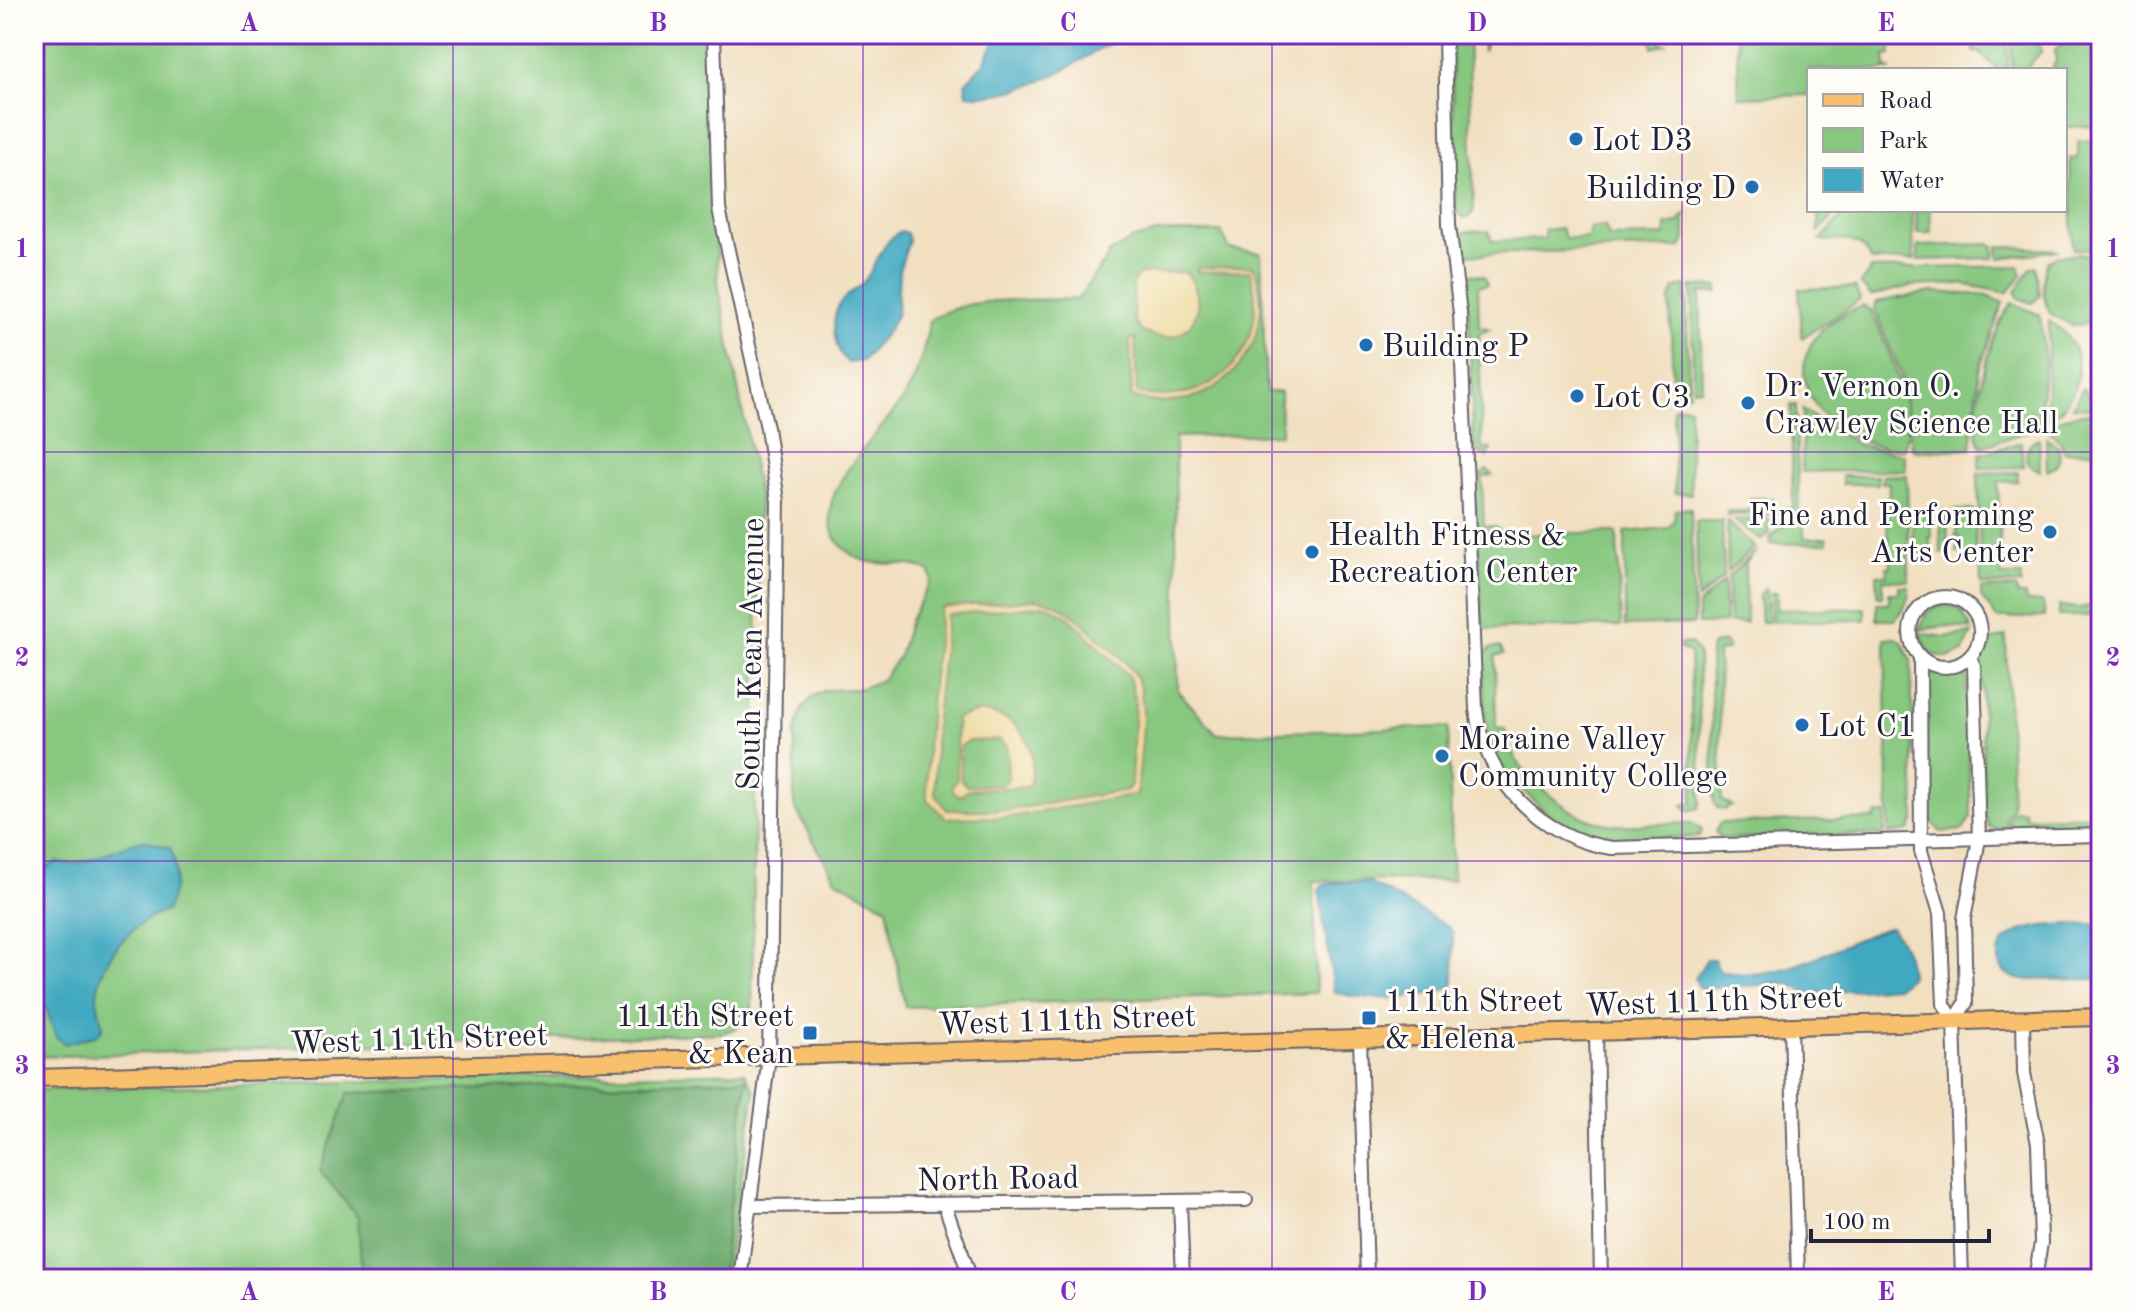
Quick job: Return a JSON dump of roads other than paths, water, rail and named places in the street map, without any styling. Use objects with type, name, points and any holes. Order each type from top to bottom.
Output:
[{"type":"main road","name":"West 111th Street","points":[[34,1078],[2101,1017]]},
{"type":"street","name":"South Kean Avenue","points":[[714,34],[719,209],[767,428],[778,501],[769,1056],[740,1279]]},
{"type":"street","points":[[1445,34],[1449,225],[1460,313],[1476,709],[1482,747],[1500,778],[1549,826],[1571,839],[1592,845],[1649,848],[2101,835]]},
{"type":"street","points":[[1920,657],[1939,667],[1961,664],[1970,658],[1981,632],[1976,613],[1968,604],[1945,596],[1922,604],[1914,614],[1909,632],[1920,657],[1921,841],[1940,913],[1944,1004],[1954,1021],[1962,1279]]},
{"type":"street","points":[[1954,1021],[1966,1003],[1964,919],[1979,839],[1974,666],[1970,658]]},
{"type":"street","points":[[2023,1019],[2024,1073],[2038,1144],[2041,1243],[2035,1279]]},
{"type":"street","points":[[1791,1026],[1798,1279]]},
{"type":"street","points":[[1596,1032],[1601,1279]]},
{"type":"street","points":[[1360,1038],[1367,1279]]},
{"type":"street","name":"North Road","points":[[751,1206],[1246,1200]]},
{"type":"street","points":[[1180,1201],[1183,1279]]},
{"type":"street","points":[[945,1206],[971,1279]]},
{"type":"water","points":[[998,34],[1124,34],[1049,78],[1029,86],[987,95],[967,94],[965,83],[984,63]]},
{"type":"water","points":[[901,231],[907,233],[909,241],[899,271],[897,313],[889,329],[863,361],[848,363],[839,350],[834,333],[838,308],[844,298],[865,280],[885,246]]},
{"type":"water","points":[[143,840],[170,848],[173,856],[176,879],[167,910],[130,933],[104,968],[97,996],[103,1028],[97,1035],[65,1044],[56,1037],[34,971],[34,874],[57,862],[77,863]]},
{"type":"water","points":[[1370,883],[1449,927],[1453,933],[1454,984],[1444,990],[1414,997],[1360,997],[1334,991],[1319,891],[1322,885]]},
{"type":"water","points":[[2101,924],[2101,979],[2022,980],[2007,974],[2000,965],[2001,947],[2009,937],[2022,931],[2056,925]]},
{"type":"water","points":[[1891,927],[1905,950],[1910,977],[1897,987],[1808,994],[1788,983],[1700,989],[1695,978],[1707,959],[1714,959],[1720,971],[1743,974],[1766,972],[1808,961]]},
{"type":"place","name":"Lot D3","points":[[1576,139]]},
{"type":"place","name":"Building D","points":[[1752,187]]},
{"type":"place","name":"Building P","points":[[1366,345]]},
{"type":"place","name":"Lot C3","points":[[1577,396]]},
{"type":"place","name":"Dr. Vernon O. Crawley Science Hall","points":[[1748,403]]},
{"type":"place","name":"Fine and Performing Arts Center","points":[[2050,532]]},
{"type":"place","name":"Health Fitness & Recreation Center","points":[[1312,552]]},
{"type":"place","name":"Lot C1","points":[[1802,725]]},
{"type":"place","name":"Moraine Valley Community College","points":[[1442,756]]},
{"type":"place","name":"111th Street & Helena","points":[[1369,1018]]},
{"type":"place","name":"111th Street & Kean","points":[[810,1033]]}]
